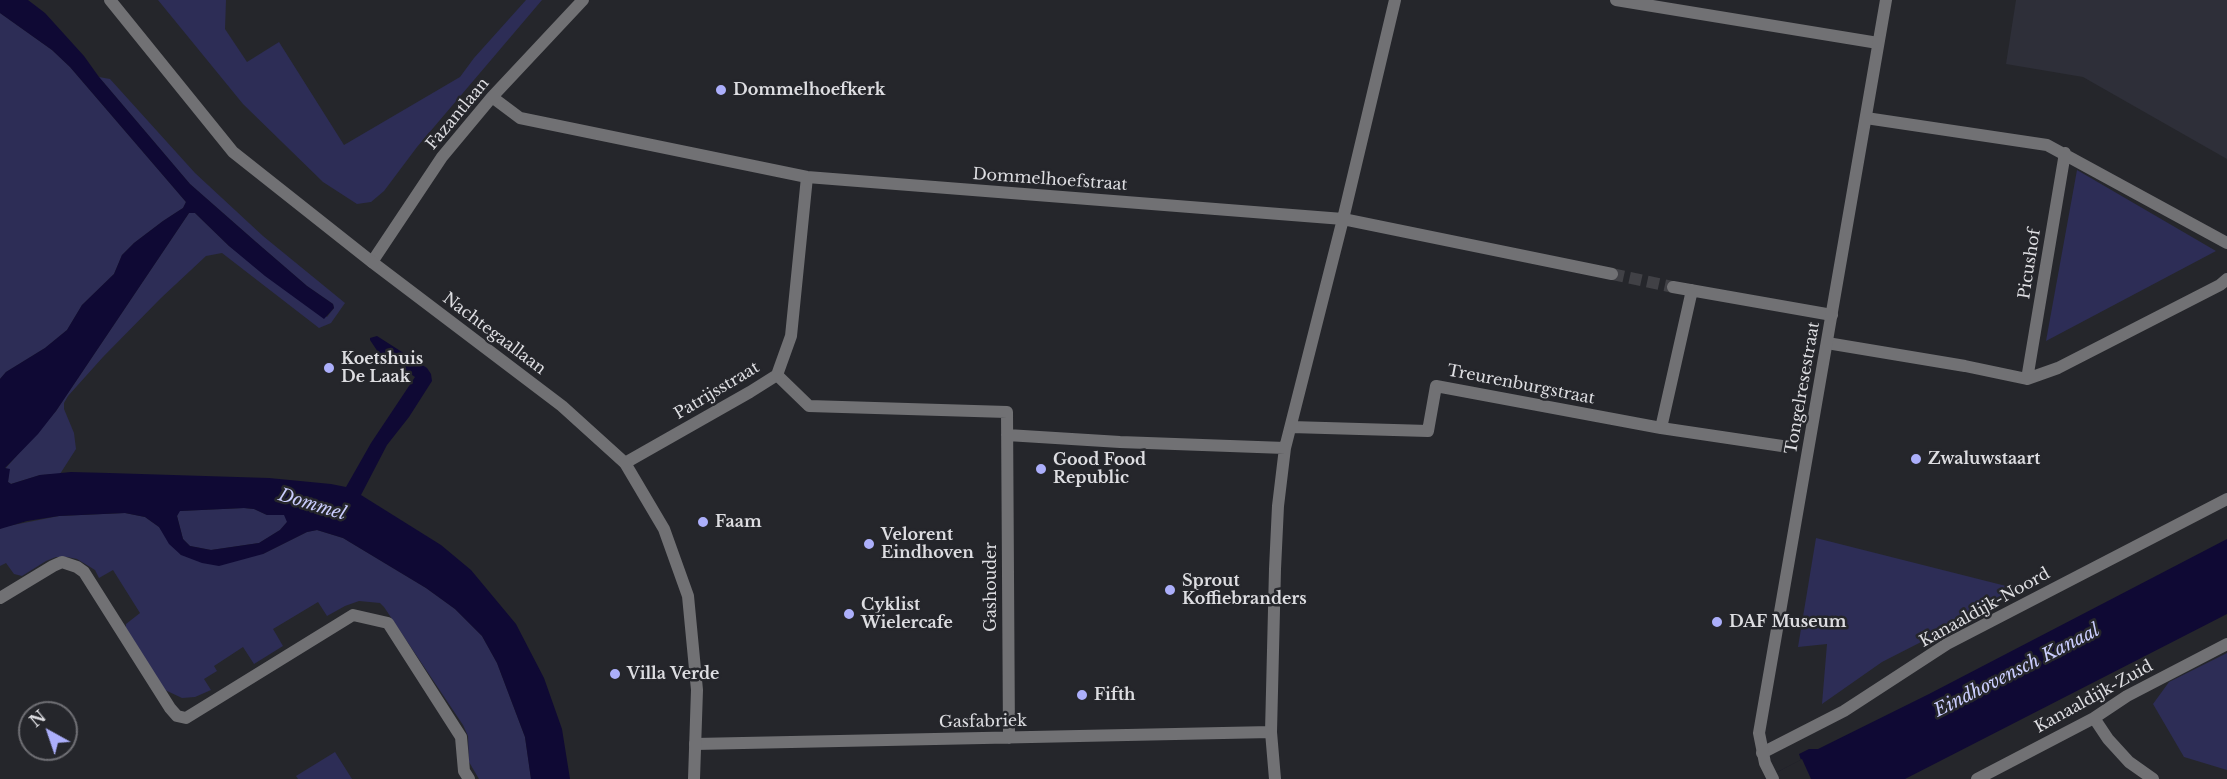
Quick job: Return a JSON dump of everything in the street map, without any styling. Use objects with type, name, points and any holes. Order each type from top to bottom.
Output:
[{"type":"street","name":"Nachtegaallaan","points":[[110,0],[233,152],[372,262],[562,406],[625,463],[664,530],[688,596],[697,690],[694,779]]},
{"type":"street","name":"Fazantlaan","points":[[372,262],[442,157],[492,97],[583,0]]},
{"type":"street","points":[[1275,779],[1271,732],[1277,516],[1285,448],[1395,0]]},
{"type":"street","points":[[1616,0],[1746,20],[1878,44]]},
{"type":"street","name":"Tongelresestraat","points":[[1772,776],[1762,753],[1759,733],[1886,0]]},
{"type":"street","name":"Dommelhoefstraat","points":[[492,97],[520,118],[573,131],[807,177],[1343,219],[1612,274]]},
{"type":"street","points":[[1866,117],[2047,145],[2227,243]]},
{"type":"street","name":"Picushof","points":[[2027,379],[2065,153]]},
{"type":"street","name":"Patrijsstraat","points":[[625,463],[777,375],[791,336],[807,177]]},
{"type":"street","points":[[1827,343],[1965,366],[2027,379],[2079,358],[2220,285],[2227,279]]},
{"type":"street","points":[[1673,287],[1832,315]]},
{"type":"street","points":[[1660,428],[1692,291]]},
{"type":"street","name":"Gashouder","points":[[777,375],[809,406],[1007,412],[1009,738]]},
{"type":"street","name":"Treurenburgstraat","points":[[1291,427],[1428,431],[1436,386],[1660,428],[1782,446]]},
{"type":"street","points":[[1006,435],[1285,448]]},
{"type":"street","name":"Kanaaldijk-Noord","points":[[1762,753],[1844,711],[1947,644],[2227,499]]},
{"type":"street","points":[[0,598],[62,562],[77,567],[84,572],[170,708],[177,716],[186,718],[353,615],[388,623],[461,737],[464,771],[469,779]]},
{"type":"street","name":"Kanaaldijk-Zuid","points":[[1977,779],[2094,718],[2127,696],[2227,644]]},
{"type":"street","points":[[2094,718],[2108,739],[2129,762],[2153,779]]},
{"type":"street","name":"Gasfabriek","points":[[695,744],[1271,732]]},
{"type":"shaded area","points":[[158,0],[226,0],[225,29],[247,62],[279,42],[344,145],[460,77],[526,0],[542,0],[417,147],[384,191],[371,202],[357,204],[323,182],[243,104]]},
{"type":"shaded area","points":[[2016,0],[2227,0],[2227,159],[2083,77],[2006,64]]},
{"type":"shaded area","points":[[0,13],[52,50],[70,67],[186,202],[183,208],[134,243],[122,255],[114,274],[82,305],[67,330],[45,348],[6,372],[0,379]]},
{"type":"shaded area","points":[[99,77],[110,79],[195,173],[263,236],[345,303],[331,323],[319,328],[222,253],[206,256],[161,298],[68,396],[64,409],[74,433],[76,449],[60,474],[40,475],[11,484],[8,482],[9,469],[5,469],[56,411],[189,213],[195,213],[229,246],[327,317],[334,308],[333,304],[307,286],[190,184]]},
{"type":"shaded area","points":[[2077,170],[2216,251],[2046,341]]},
{"type":"shaded area","points":[[254,509],[267,515],[285,515],[288,521],[280,530],[259,543],[211,550],[190,546],[183,539],[177,516],[179,511]]},
{"type":"shaded area","points":[[125,513],[145,517],[159,527],[181,555],[263,554],[307,532],[317,530],[343,538],[426,588],[455,609],[482,636],[497,663],[525,737],[531,779],[479,779],[469,762],[468,736],[463,725],[380,603],[359,601],[327,616],[318,602],[273,629],[283,646],[254,664],[243,647],[214,666],[217,671],[204,679],[211,690],[195,697],[182,698],[165,690],[126,628],[126,624],[140,613],[113,570],[99,578],[95,570],[77,559],[67,557],[56,557],[46,561],[22,576],[14,574],[6,563],[0,566],[0,529],[3,527],[59,516]]},
{"type":"shaded area","points":[[1816,538],[2010,587],[2015,594],[1882,662],[1822,704],[1827,644],[1798,647]]},
{"type":"shaded area","points":[[2227,653],[2227,770],[2184,757],[2153,704],[2169,682]]},
{"type":"shaded area","points":[[335,752],[352,779],[298,779],[296,776]]},
{"type":"water","name":"Dommel","points":[[0,0],[28,0],[45,13],[84,56],[99,77],[190,184],[307,286],[333,304],[334,308],[324,319],[265,276],[195,213],[189,213],[56,411],[38,434],[5,468],[10,469],[8,482],[11,484],[40,475],[71,472],[269,478],[346,487],[371,443],[415,377],[378,352],[370,340],[377,336],[427,368],[432,381],[409,417],[387,445],[361,495],[441,545],[471,570],[516,624],[544,678],[562,729],[570,779],[531,779],[525,737],[497,663],[482,636],[455,609],[426,588],[343,538],[317,530],[307,532],[263,554],[219,566],[202,563],[181,555],[169,544],[159,527],[145,517],[125,513],[59,516],[27,521],[0,529],[0,379],[6,372],[45,348],[67,330],[82,305],[114,274],[122,255],[134,243],[183,208],[186,202],[70,67],[52,50],[0,13]],"holes":[[[254,509],[267,515],[284,515],[287,522],[280,530],[259,543],[211,550],[190,546],[183,539],[177,516],[180,511]]]},
{"type":"water","name":"Eindhovensch Kanaal","points":[[2227,539],[2227,614],[1905,779],[1764,779],[1801,760],[1799,754],[1809,749],[1818,749],[1929,694]]},
{"type":"pier","points":[[1802,759],[1811,779],[1764,779]]},
{"type":"tunnel","points":[[1612,274],[1673,287]]},
{"type":"place","name":"Dommelhoefkerk","points":[[721,90]]},
{"type":"place","name":"Koetshuis De Laak","points":[[329,368]]},
{"type":"place","name":"Zwaluwstaart","points":[[1916,459]]},
{"type":"place","name":"Good Food Republic","points":[[1041,469]]},
{"type":"place","name":"Faam","points":[[703,522]]},
{"type":"place","name":"Velorent Eindhoven","points":[[869,544]]},
{"type":"place","name":"Sprout Koffiebranders","points":[[1170,590]]},
{"type":"place","name":"Cyklist Wielercafe","points":[[849,614]]},
{"type":"place","name":"DAF Museum","points":[[1717,622]]},
{"type":"place","name":"Villa Verde","points":[[615,674]]},
{"type":"place","name":"Fifth","points":[[1082,695]]}]
